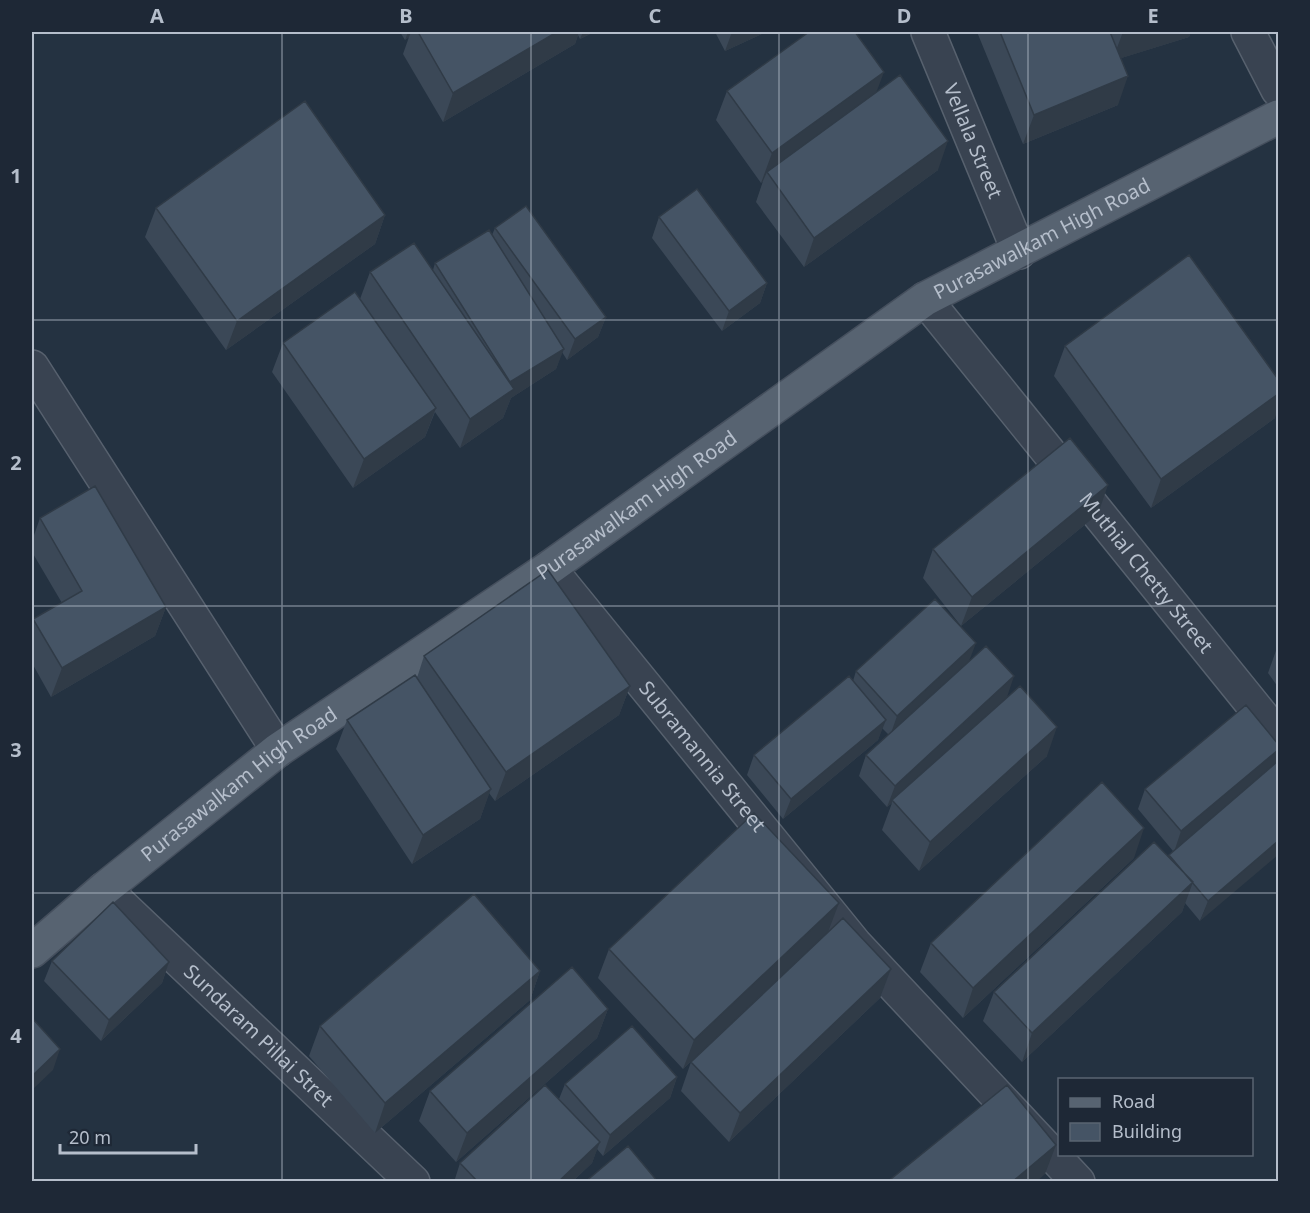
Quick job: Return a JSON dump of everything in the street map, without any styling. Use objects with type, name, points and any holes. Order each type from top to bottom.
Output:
[{"type":"main road","name":"Purasawalkam High Road","points":[[32,951],[104,889],[278,750],[549,568],[926,299],[1278,117]]},
{"type":"street","name":"Vellala Street","points":[[928,32],[1019,252]]},
{"type":"street","points":[[1248,32],[1278,90]]},
{"type":"street","name":"Muthial Chetty Street","points":[[926,299],[1278,736]]},
{"type":"street","points":[[32,367],[278,750]]},
{"type":"street","name":"Subramannia Street","points":[[549,568],[855,944],[1078,1182]]},
{"type":"street","name":"Sundaram Pillai Stret","points":[[104,889],[413,1182]]},
{"type":"building","points":[[418,32],[557,32],[453,93]]},
{"type":"building","points":[[809,32],[855,32],[884,72],[772,153],[727,91]]},
{"type":"building","points":[[1000,32],[1110,32],[1128,76],[1034,115]]},
{"type":"building","points":[[900,75],[948,141],[814,238],[767,172]]},
{"type":"building","points":[[305,101],[385,215],[237,321],[156,208]]},
{"type":"building","points":[[697,189],[767,283],[729,311],[659,217]]},
{"type":"building","points":[[526,206],[606,317],[575,339],[495,228]]},
{"type":"building","points":[[489,230],[564,349],[510,382],[435,263]]},
{"type":"building","points":[[414,243],[514,389],[470,419],[370,272]]},
{"type":"building","points":[[1189,255],[1278,379],[1278,394],[1161,479],[1065,346]]},
{"type":"building","points":[[355,292],[436,408],[364,459],[283,343]]},
{"type":"building","points":[[1070,438],[1108,485],[972,597],[933,549]]},
{"type":"building","points":[[95,486],[166,607],[62,668],[33,619],[82,591],[40,518]]},
{"type":"building","points":[[548,570],[630,686],[506,772],[424,656]]},
{"type":"building","points":[[935,599],[976,643],[897,716],[856,671]]},
{"type":"building","points":[[986,646],[1014,676],[895,786],[866,755]]},
{"type":"building","points":[[415,675],[491,789],[423,835],[347,720]]},
{"type":"building","points":[[849,676],[886,720],[791,799],[754,755]]},
{"type":"building","points":[[1020,686],[1057,727],[930,842],[892,800]]},
{"type":"building","points":[[1246,705],[1278,744],[1278,750],[1181,831],[1145,789]]},
{"type":"building","points":[[1278,761],[1278,841],[1208,901],[1169,855]]},
{"type":"building","points":[[1102,782],[1144,828],[973,988],[931,943]]},
{"type":"building","points":[[754,813],[839,903],[694,1040],[609,949]]},
{"type":"building","points":[[1154,842],[1193,882],[1032,1033],[994,992]]},
{"type":"building","points":[[474,894],[540,971],[385,1103],[320,1026]]},
{"type":"building","points":[[113,902],[169,962],[109,1020],[52,961]]},
{"type":"building","points":[[843,918],[891,969],[740,1113],[691,1062]]},
{"type":"building","points":[[572,967],[608,1009],[467,1133],[430,1091]]},
{"type":"building","points":[[32,1018],[60,1049],[32,1076]]},
{"type":"building","points":[[632,1026],[677,1077],[610,1135],[565,1084]]},
{"type":"building","points":[[545,1085],[600,1142],[558,1182],[478,1182],[460,1163]]},
{"type":"building","points":[[1007,1085],[1056,1145],[1012,1182],[893,1182],[891,1179]]},
{"type":"building","points":[[628,1146],[658,1182],[585,1182]]}]
